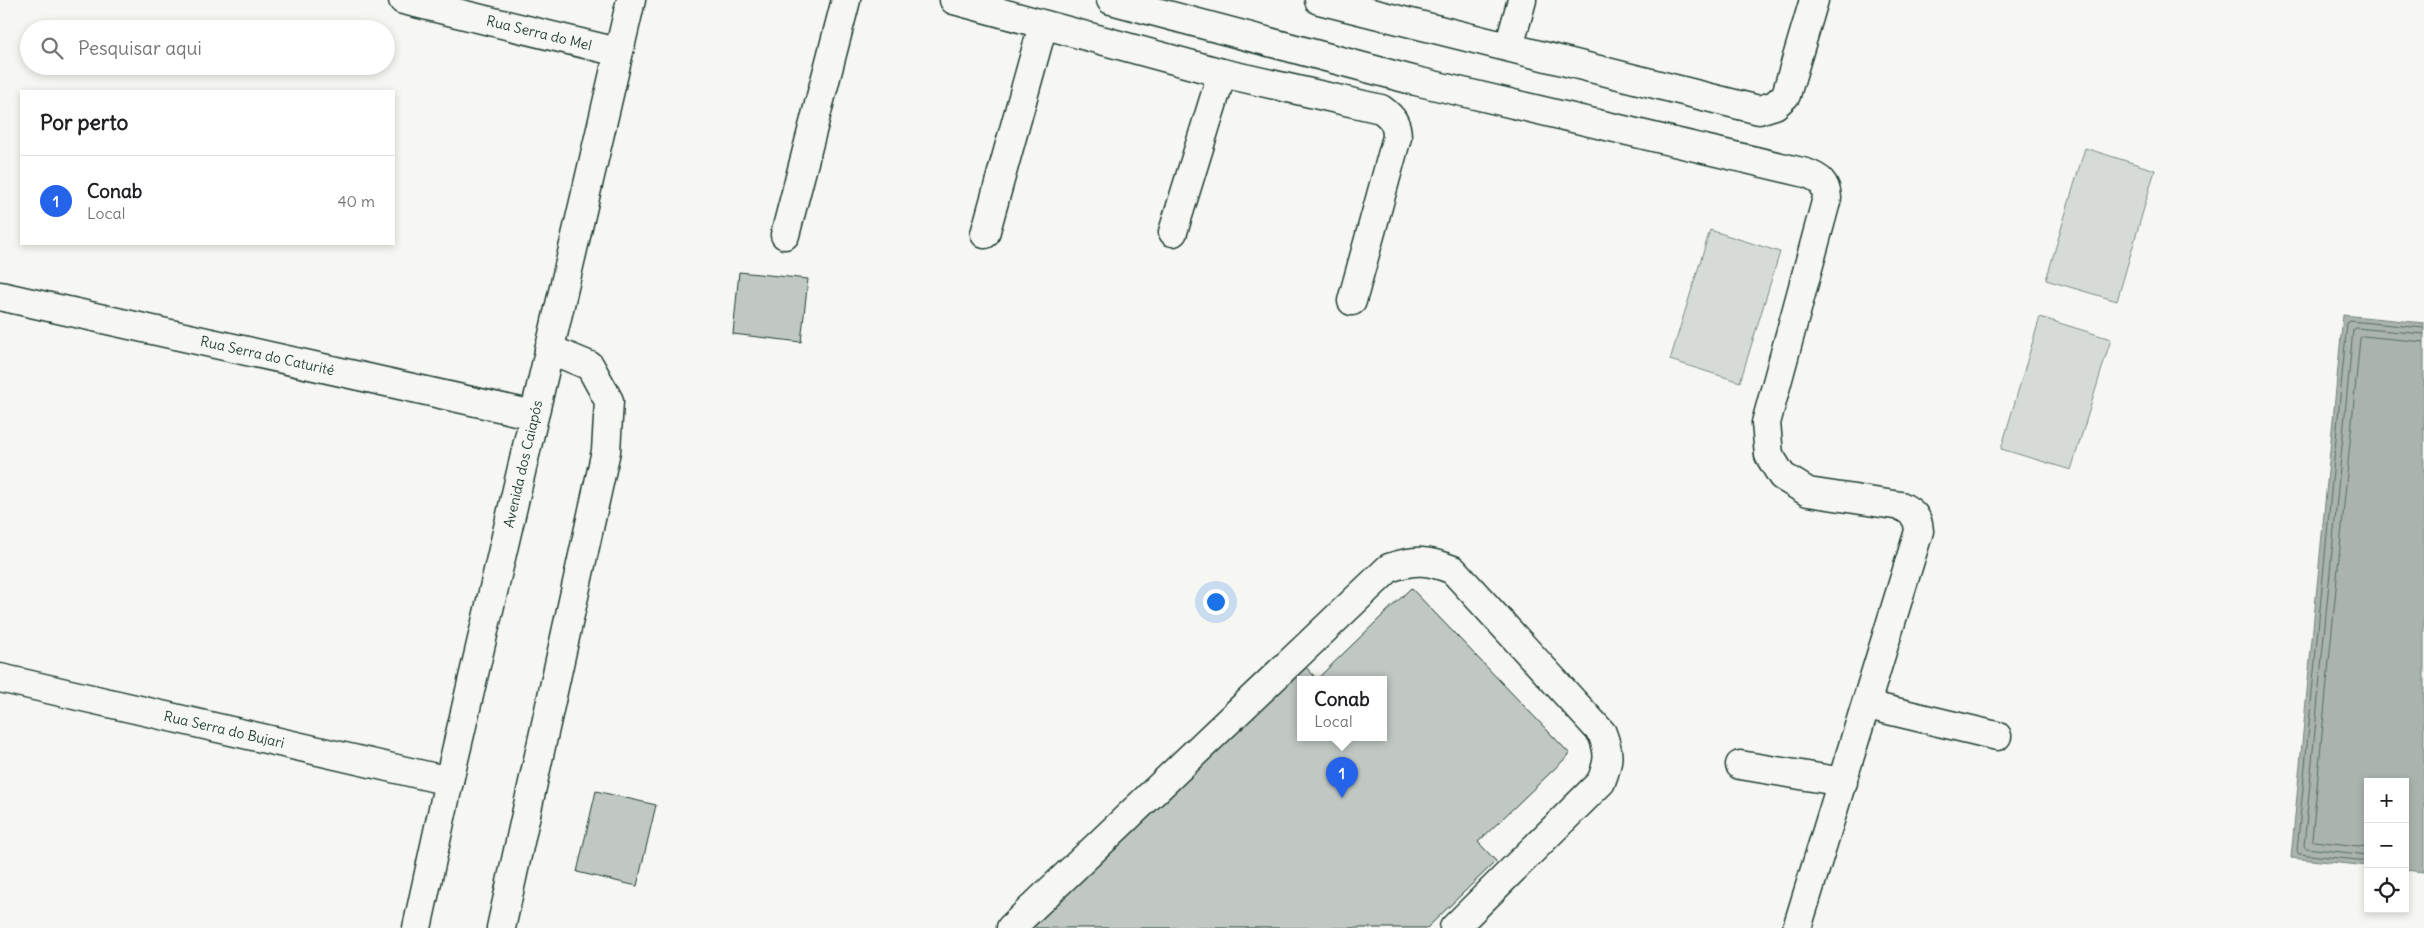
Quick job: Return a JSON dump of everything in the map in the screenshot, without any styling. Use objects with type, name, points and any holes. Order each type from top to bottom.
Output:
[{"type":"street","name":"Rua Serra do Mel","points":[[402,0],[618,52]]},
{"type":"street","name":"Avenida dos Caiapós","points":[[417,928],[449,781],[630,0]]},
{"type":"street","points":[[785,235],[846,0]]},
{"type":"street","points":[[954,0],[1222,73],[1381,109],[1392,116],[1397,127],[1397,136],[1352,301]]},
{"type":"street","points":[[1111,0],[1416,81],[1819,178],[1826,187],[1827,198],[1766,423],[1769,455],[1782,476],[1808,492],[1900,506],[1912,511],[1918,520],[1919,531],[1797,928]]},
{"type":"street","points":[[1319,0],[1759,110],[1776,105],[1786,94],[1814,0]]},
{"type":"street","points":[[1509,47],[1522,0]]},
{"type":"street","points":[[985,234],[1043,25]]},
{"type":"street","points":[[1173,232],[1222,73]]},
{"type":"street","name":"Rua Serra do Caturité","points":[[0,296],[534,415]]},
{"type":"street","points":[[501,928],[606,451],[609,401],[590,366],[549,349]]},
{"type":"street","points":[[1011,928],[1389,568],[1410,561],[1432,562],[1454,570],[1602,733],[1608,748],[1609,763],[1602,782],[1454,928]]},
{"type":"street","name":"Rua Serra do Bujari","points":[[0,678],[449,781]]},
{"type":"street","points":[[1867,705],[1997,736]]},
{"type":"street","points":[[1740,765],[1843,782]]},
{"type":"shaded area","points":[[2085,148],[2155,170],[2117,301],[2046,280]]},
{"type":"shaded area","points":[[1710,230],[1780,252],[1740,382],[1670,360]]},
{"type":"shaded area","points":[[2040,317],[2111,339],[2071,470],[2001,449]]},
{"type":"water","points":[[2343,315],[2424,323],[2424,872],[2409,870],[2409,778],[2364,778],[2364,866],[2291,858]]},
{"type":"building","points":[[739,272],[808,279],[801,342],[733,334]]},
{"type":"building","points":[[1411,588],[1570,754],[1478,842],[1496,861],[1427,928],[1036,928],[1031,923],[1301,662],[1314,676],[1297,676],[1297,741],[1387,741],[1387,676],[1320,676]]},
{"type":"building","points":[[596,791],[656,805],[637,886],[577,872]]},
{"type":"place","name":"Conab","points":[[1342,798]]}]
